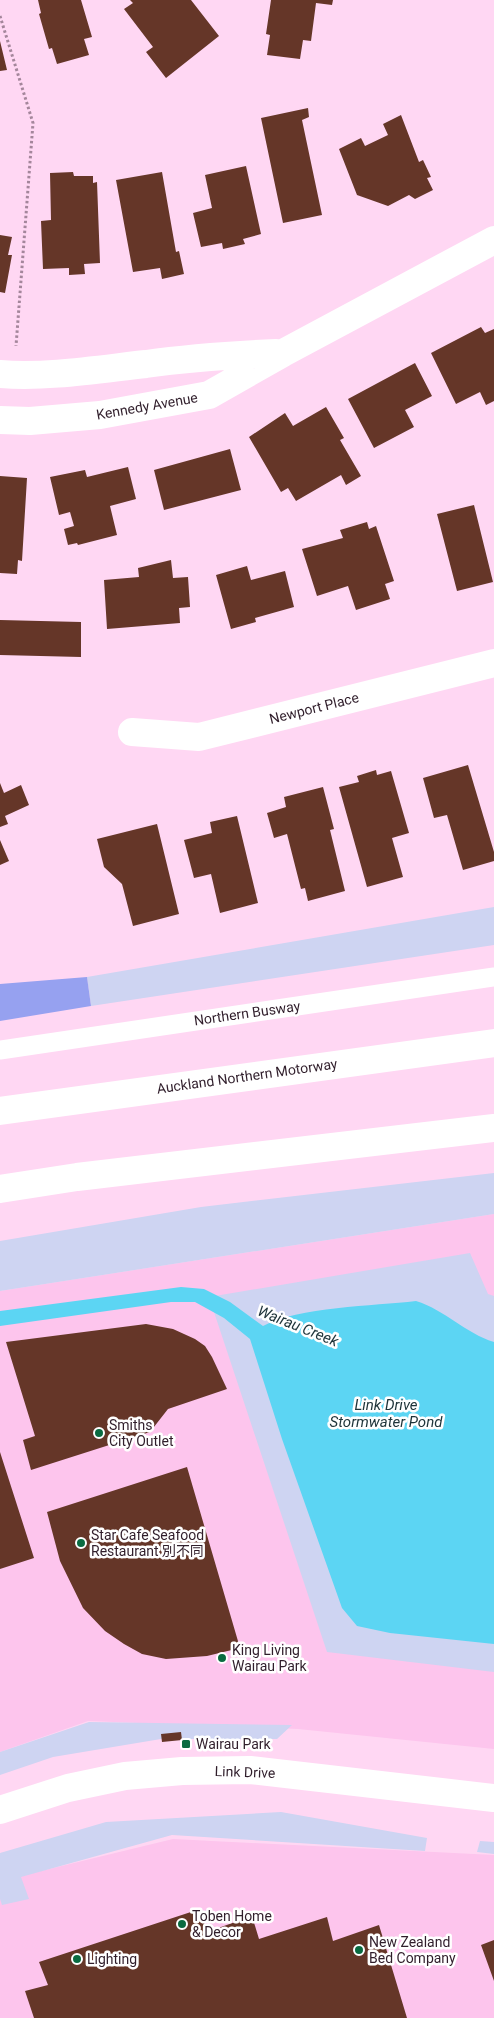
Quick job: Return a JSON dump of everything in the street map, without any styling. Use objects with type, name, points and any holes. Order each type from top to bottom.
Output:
[{"type":"main road","name":"Kennedy Avenue","points":[[0,420],[30,421],[100,415],[208,395],[494,240]]},
{"type":"main road","name":"Kennedy Avenue","points":[[0,374],[14,375],[92,370],[200,357],[283,353]]},
{"type":"main road","name":"Newport Place","points":[[132,732],[199,737],[494,663]]},
{"type":"main road","name":"Auckland Northern Motorway","points":[[0,1111],[494,1043]]},
{"type":"main road","points":[[0,1190],[76,1177],[494,1128]]},
{"type":"main road","name":"Link Drive","points":[[0,1810],[13,1804],[68,1788],[125,1776],[182,1771],[250,1770],[494,1798]]},
{"type":"lane","name":"Northern Busway","points":[[0,1050],[494,977]]},
{"type":"path","points":[[0,16],[33,123],[16,352]]},
{"type":"shaded area","points":[[494,907],[494,945],[91,1006],[87,977]]},
{"type":"shaded area","points":[[87,977],[91,1006],[0,1021],[0,984]]},
{"type":"shaded area","points":[[494,1173],[494,1214],[0,1291],[0,1241],[201,1207]]},
{"type":"shaded area","name":"Wairau Park","points":[[494,1214],[494,1749],[298,1729],[88,1721],[0,1752],[0,1291]]},
{"type":"shaded area","name":"Link Drive Stormwater Pond","points":[[470,1253],[488,1294],[494,1296],[494,1672],[327,1652],[209,1297]]},
{"type":"shaded area","points":[[89,1722],[292,1725],[277,1739],[161,1739],[53,1757],[0,1775],[0,1752]]},
{"type":"shaded area","points":[[281,1812],[427,1838],[425,1851],[172,1835],[21,1877],[29,1899],[2,1905],[0,1899],[0,1853],[106,1822]]},
{"type":"shaded area","points":[[173,1839],[494,1855],[494,2018],[0,2018],[0,1878],[12,1878]]},
{"type":"shaded area","points":[[480,1841],[494,1842],[494,1854],[477,1852]]},
{"type":"water","name":"Link Drive Stormwater Pond","points":[[181,1287],[204,1289],[230,1302],[263,1326],[278,1320],[316,1311],[416,1301],[494,1342],[494,1644],[390,1633],[357,1626],[342,1608],[282,1439],[250,1339],[224,1318],[195,1302],[171,1302],[0,1326],[0,1311]]},
{"type":"building","points":[[38,0],[81,0],[92,37],[84,39],[89,55],[57,64],[52,48],[49,49],[39,14],[41,13]]},
{"type":"building","points":[[130,0],[191,0],[219,36],[166,78],[146,52],[153,47],[124,9],[133,3]]},
{"type":"building","points":[[271,0],[333,0],[332,5],[316,3],[311,41],[303,40],[300,59],[267,55],[270,35],[266,34]]},
{"type":"building","points":[[0,41],[7,70],[0,71]]},
{"type":"building","points":[[308,108],[309,117],[302,120],[322,215],[283,223],[261,118]]},
{"type":"building","points":[[401,115],[419,162],[423,160],[431,177],[427,178],[433,190],[415,199],[409,195],[388,206],[357,195],[339,149],[361,138],[365,146],[388,135],[383,124]]},
{"type":"building","points":[[246,166],[261,234],[243,239],[245,244],[223,249],[222,243],[201,247],[193,213],[212,208],[205,175]]},
{"type":"building","points":[[73,172],[74,176],[93,176],[93,183],[97,182],[100,263],[84,264],[85,274],[69,275],[69,268],[43,269],[41,221],[51,220],[50,173]]},
{"type":"building","points":[[162,172],[176,252],[179,251],[184,274],[162,279],[160,268],[133,272],[116,180]]},
{"type":"building","points":[[0,235],[12,237],[8,255],[12,255],[5,293],[0,292]]},
{"type":"building","points":[[481,327],[485,333],[494,329],[494,401],[486,405],[480,392],[456,404],[431,353]]},
{"type":"building","points":[[415,363],[432,396],[405,410],[414,427],[374,448],[348,399]]},
{"type":"building","points":[[326,407],[344,438],[340,440],[361,476],[346,485],[341,475],[296,501],[288,488],[281,492],[249,437],[285,413],[293,426]]},
{"type":"building","points":[[230,449],[241,490],[164,510],[154,470]]},
{"type":"building","points":[[128,467],[136,499],[110,506],[117,535],[78,545],[77,543],[68,545],[64,529],[74,526],[70,512],[59,515],[50,477],[85,470],[87,477]]},
{"type":"building","points":[[0,476],[27,478],[22,561],[18,560],[17,574],[0,573]]},
{"type":"building","points":[[474,505],[493,582],[457,591],[437,514]]},
{"type":"building","points":[[367,522],[369,529],[376,526],[394,581],[385,584],[390,599],[356,610],[348,586],[317,596],[302,549],[343,538],[340,530]]},
{"type":"building","points":[[171,560],[173,578],[188,577],[190,607],[179,608],[180,623],[107,629],[104,580],[139,577],[138,568]]},
{"type":"building","points":[[247,566],[251,580],[285,571],[294,607],[255,618],[256,622],[231,629],[216,575]]},
{"type":"building","points":[[0,620],[81,622],[81,657],[0,655]]},
{"type":"building","points":[[468,765],[494,852],[494,861],[463,870],[447,815],[434,818],[423,778]]},
{"type":"building","points":[[376,770],[377,775],[391,771],[409,833],[392,838],[403,877],[367,887],[339,787],[359,782],[357,776]]},
{"type":"building","points":[[0,783],[4,793],[21,785],[29,805],[5,816],[8,824],[0,827]]},
{"type":"building","points":[[323,787],[334,829],[330,830],[345,891],[308,901],[305,888],[301,889],[287,834],[274,838],[267,813],[286,807],[284,797]]},
{"type":"building","points":[[237,816],[258,903],[220,913],[211,874],[194,878],[184,840],[212,833],[210,822]]},
{"type":"building","points":[[157,824],[179,914],[133,926],[122,884],[104,867],[97,839]]},
{"type":"building","points":[[0,840],[9,861],[0,865]]},
{"type":"building","points":[[146,1324],[173,1329],[205,1346],[227,1389],[168,1409],[150,1432],[31,1470],[23,1440],[35,1436],[6,1342]]},
{"type":"building","points":[[0,1452],[34,1558],[0,1569]]},
{"type":"building","points":[[187,1467],[240,1648],[207,1656],[166,1659],[142,1654],[124,1644],[105,1631],[83,1608],[60,1561],[47,1512]]},
{"type":"building","points":[[181,1732],[182,1740],[162,1742],[161,1734]]},
{"type":"building","points":[[200,1909],[207,1932],[252,1916],[259,1939],[327,1917],[333,1941],[379,1925],[407,2018],[34,2018],[25,1991],[48,1985],[39,1962]]},
{"type":"building","points":[[494,1940],[494,1981],[481,1945]]},
{"type":"place","name":"Smiths City Outlet","points":[[99,1433]]},
{"type":"place","name":"Star Cafe Seafood Restaurant 別不同","points":[[81,1543]]},
{"type":"place","name":"King Living Wairau Park","points":[[222,1658]]},
{"type":"place","name":"Wairau Park","points":[[186,1744]]},
{"type":"place","name":"Toben Home & Decor","points":[[182,1924]]},
{"type":"place","name":"New Zealand Bed Company","points":[[359,1950]]},
{"type":"place","name":"Lighting","points":[[77,1959]]},
{"type":"water label","name":"Wairau Creek","points":[[298,1326]]}]
